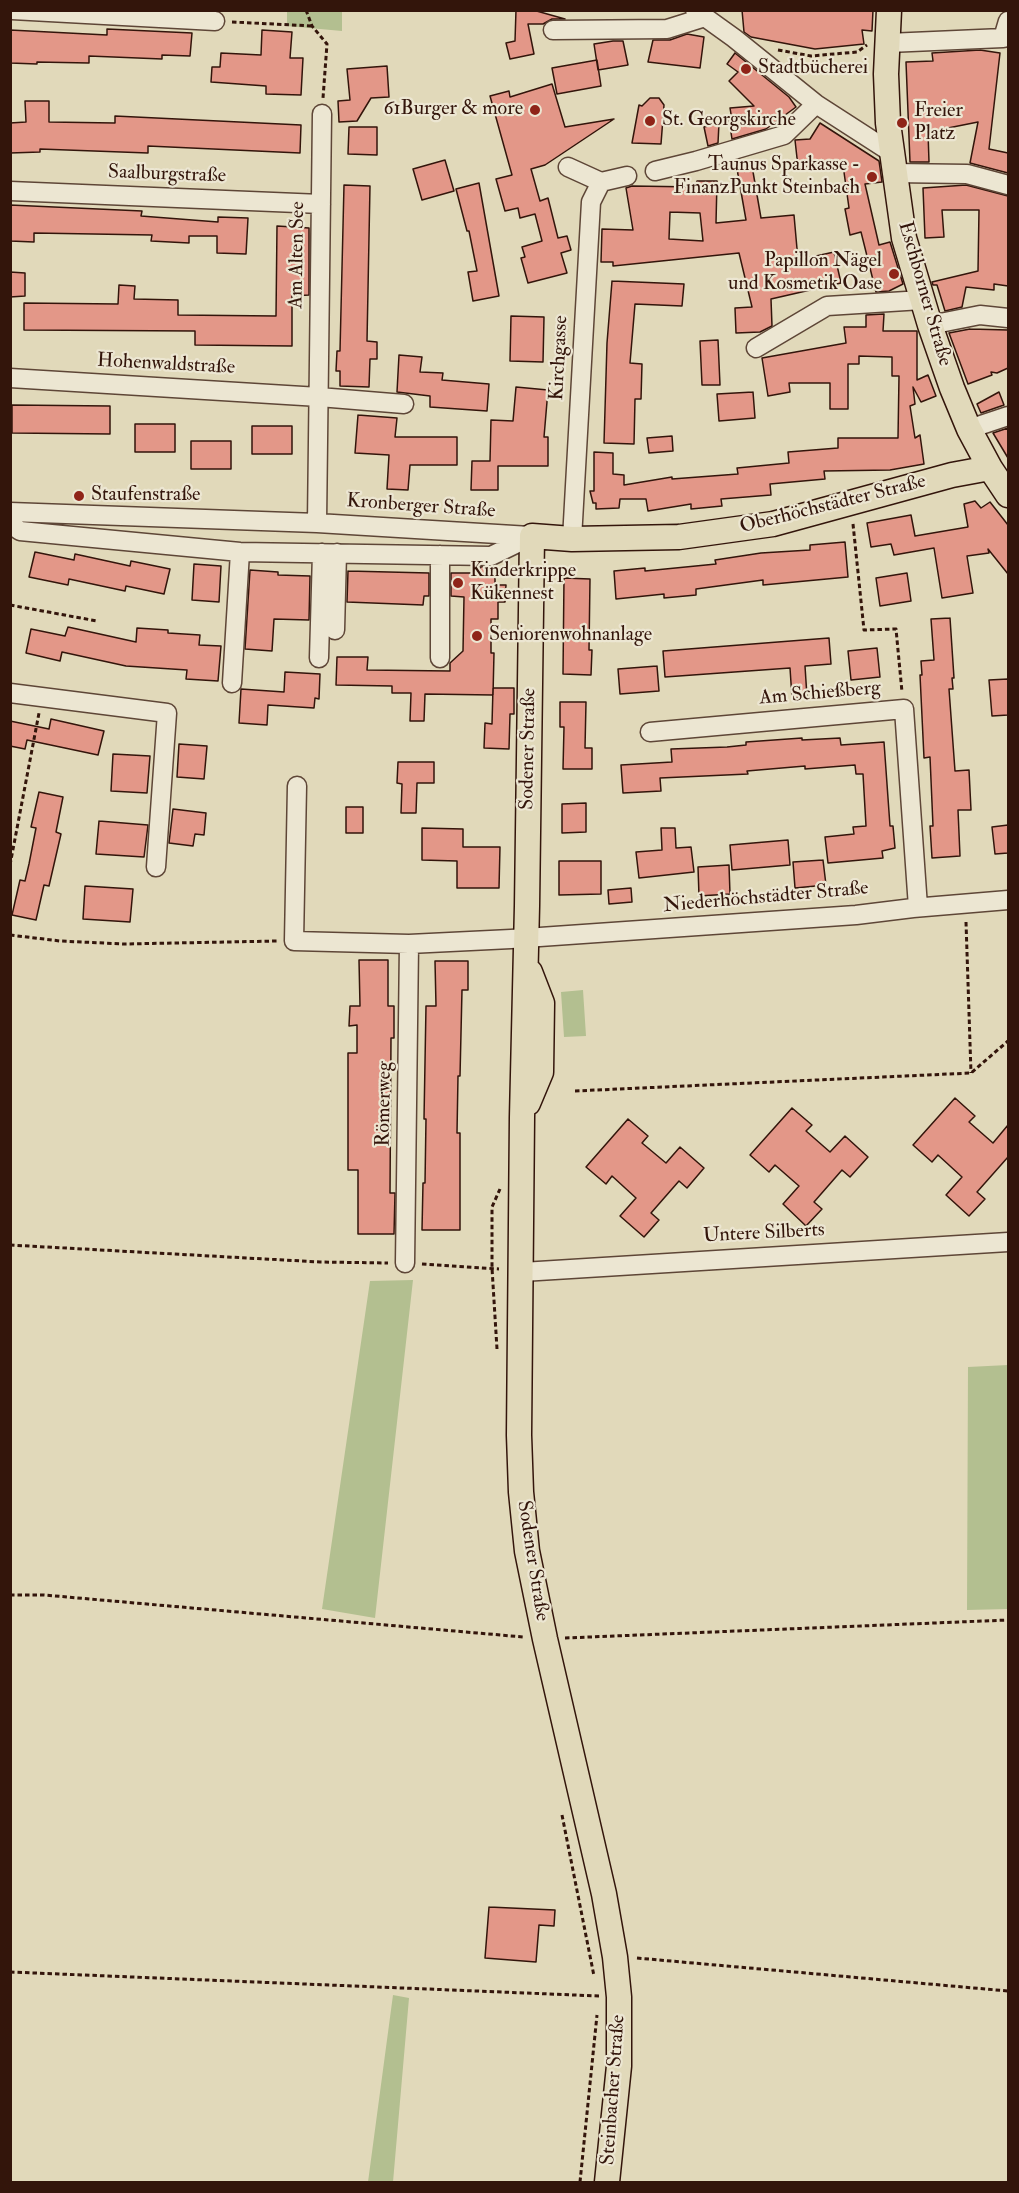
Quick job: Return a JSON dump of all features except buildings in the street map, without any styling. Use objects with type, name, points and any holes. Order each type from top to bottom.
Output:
[{"type":"main road","name":"Eschborner Straße","points":[[889,28],[887,105],[904,238],[930,325],[969,429],[999,470],[1008,495]]},
{"type":"main road","name":"Oberhöchstädter Straße","points":[[532,536],[572,539],[680,537],[773,524],[952,475],[999,470]]},
{"type":"main road","name":"Sodener Straße","points":[[532,536],[522,1117],[519,1435],[521,1492],[527,1551],[604,1894],[615,1957],[619,1997]]},
{"type":"main road","name":"Steinbacher Straße","points":[[607,2182],[619,2066],[619,1997]]},
{"type":"street","points":[[12,10],[215,21]]},
{"type":"street","points":[[553,30],[667,29],[699,14],[740,43],[893,163],[967,174],[1008,185]]},
{"type":"street","points":[[889,28],[1003,38],[1008,21]]},
{"type":"street","points":[[655,171],[784,135],[816,104]]},
{"type":"street","name":"Am Alten See","points":[[316,523],[322,114]]},
{"type":"street","points":[[568,166],[601,182],[627,176]]},
{"type":"street","name":"Kirchgasse","points":[[572,539],[591,202],[601,182]]},
{"type":"street","name":"Saalburgstraße","points":[[10,191],[321,204]]},
{"type":"street","points":[[756,348],[827,306],[922,300]]},
{"type":"street","points":[[930,325],[980,315],[1008,318]]},
{"type":"street","name":"Hohenwaldstraße","points":[[10,378],[319,397]]},
{"type":"street","points":[[319,397],[404,404]]},
{"type":"street","points":[[969,429],[1008,416]]},
{"type":"street","name":"Kronberger Straße","points":[[10,512],[316,523],[532,536]]},
{"type":"street","name":"Kronberger Straße","points":[[10,525],[20,531],[240,552],[490,556],[532,536]]},
{"type":"street","points":[[232,683],[240,552]]},
{"type":"street","points":[[330,553],[335,630]]},
{"type":"street","points":[[319,658],[330,553]]},
{"type":"street","points":[[440,555],[440,658]]},
{"type":"street","points":[[10,693],[166,713],[156,867]]},
{"type":"street","name":"Am Schießberg","points":[[650,732],[904,709],[918,907]]},
{"type":"street","points":[[294,941],[297,786]]},
{"type":"street","name":"Niederhöchstädter Straße","points":[[294,941],[526,950],[918,907],[1008,900]]},
{"type":"street","name":"Römerweg","points":[[405,1263],[409,944]]},
{"type":"street","name":"Untere Silberts","points":[[522,1272],[1008,1242]]},
{"type":"path","points":[[306,10],[312,26],[327,44],[322,114]]},
{"type":"path","points":[[215,21],[312,26]]},
{"type":"path","points":[[740,43],[811,56],[857,52],[889,28]]},
{"type":"path","points":[[851,503],[864,630],[896,629],[904,709]]},
{"type":"path","points":[[10,605],[97,621]]},
{"type":"path","points":[[10,865],[42,698]]},
{"type":"path","points":[[965,903],[971,1073]]},
{"type":"path","points":[[10,935],[60,941],[124,944],[294,941]]},
{"type":"path","points":[[575,1091],[971,1073],[1008,1041]]},
{"type":"path","points":[[10,1245],[320,1262]]},
{"type":"path","points":[[10,1595],[44,1595],[545,1639],[1008,1620]]},
{"type":"path","points":[[615,1957],[1008,1991]]},
{"type":"path","points":[[10,1972],[619,1997]]},
{"type":"green space","points":[[287,11],[342,11],[342,31],[287,26]]},
{"type":"green space","points":[[583,990],[586,1036],[564,1037],[561,992]]},
{"type":"green space","points":[[413,1280],[375,1618],[322,1609],[370,1281]]},
{"type":"green space","points":[[1008,1365],[1008,1609],[967,1610],[968,1367]]},
{"type":"green space","points":[[393,1995],[409,1998],[393,2182],[368,2182]]},
{"type":"place","name":"Stadtbücherei","points":[[746,69]]},
{"type":"place","name":"61Burger & more","points":[[535,110]]},
{"type":"place","name":"St. Georgskirche","points":[[650,121]]},
{"type":"place","name":"Freier Platz","points":[[902,123]]},
{"type":"place","name":"Taunus Sparkasse - FinanzPunkt Steinbach","points":[[872,177]]},
{"type":"place","name":"Papillon Nägel und Kosmetik Oase","points":[[894,274]]},
{"type":"place","name":"Staufenstraße","points":[[79,496]]},
{"type":"place","name":"Kinderkrippe Kükennest","points":[[458,583]]},
{"type":"place","name":"Seniorenwohnanlage","points":[[477,636]]}]
